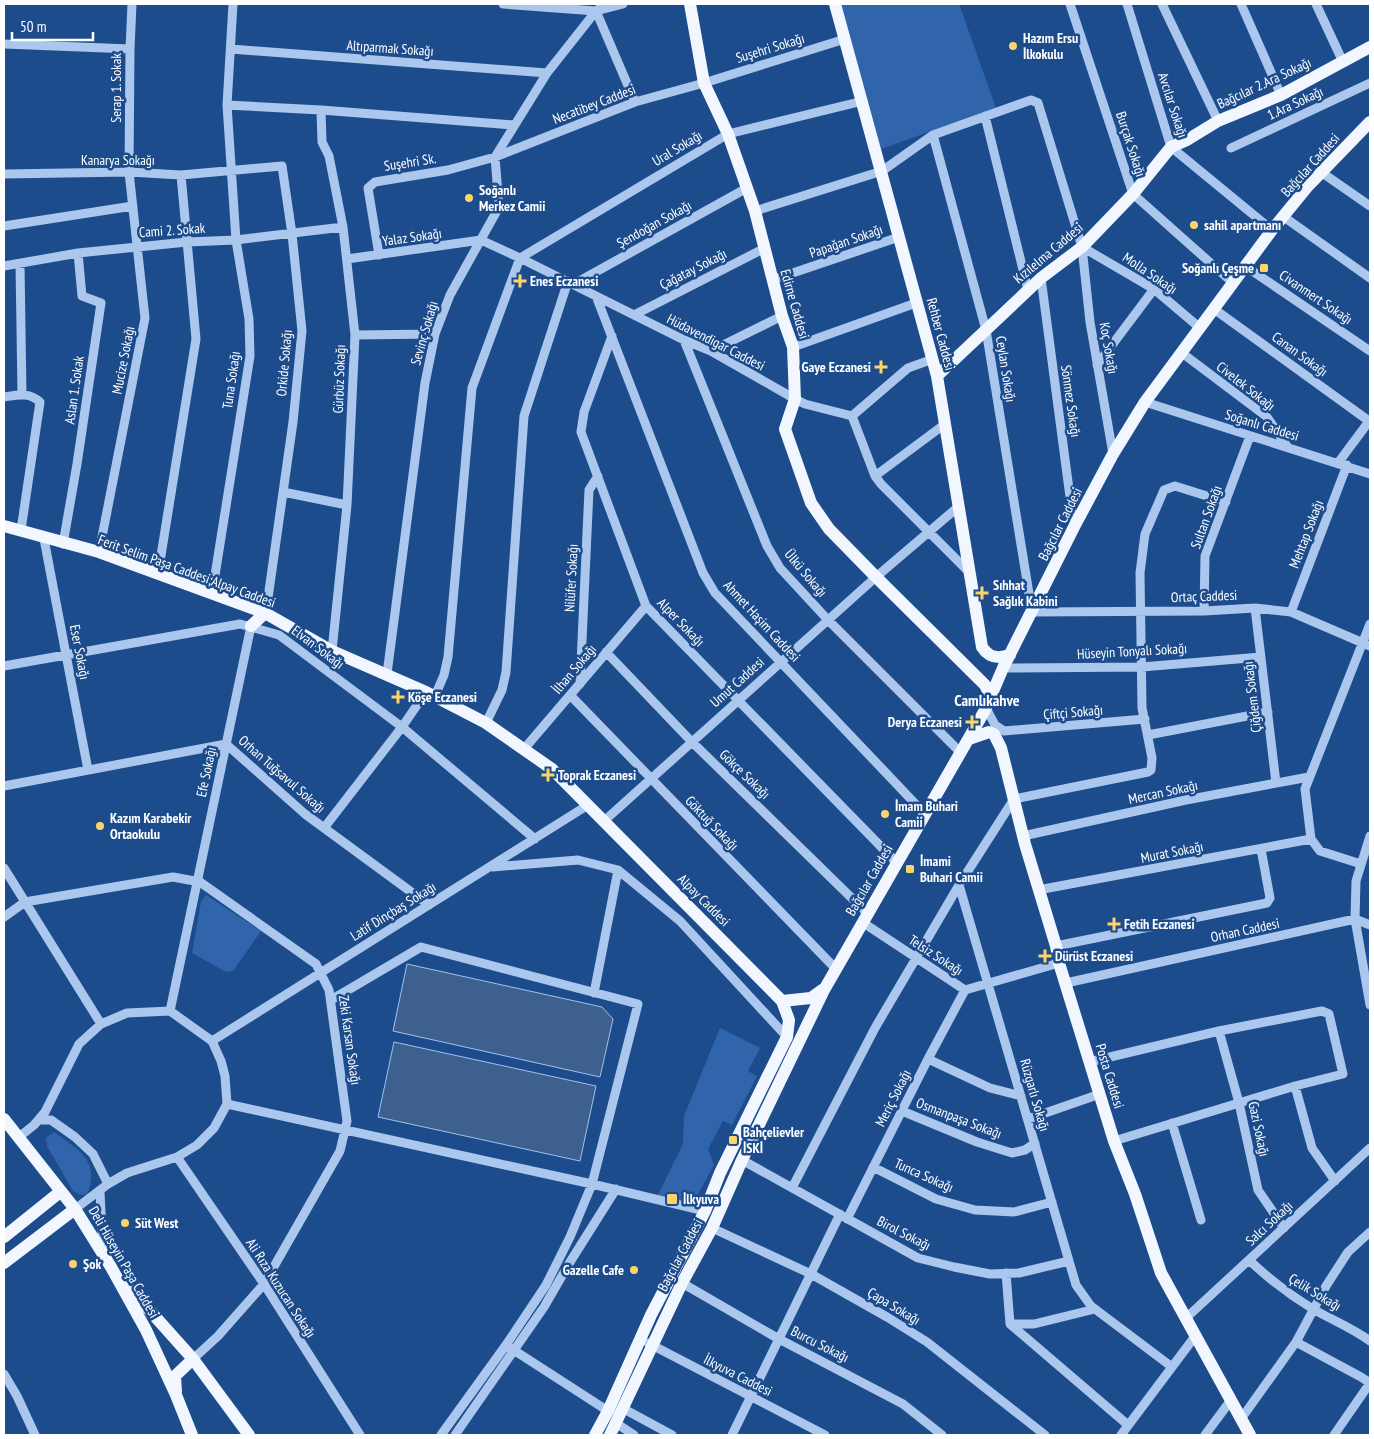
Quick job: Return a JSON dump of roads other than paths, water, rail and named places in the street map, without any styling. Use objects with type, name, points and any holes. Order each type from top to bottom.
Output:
[{"type":"main road","name":"Edirne Caddesi","points":[[690,4],[704,83],[728,134],[755,211],[782,316],[793,347],[796,399],[784,430],[811,503],[829,529],[985,685],[988,703]]},
{"type":"main road","name":"Rehber Caddesi","points":[[835,4],[937,376],[982,647],[986,653],[997,658],[1010,655]]},
{"type":"main road","name":"Bağcılar 2.Ara Sokağı","points":[[1171,147],[1218,122],[1281,95],[1370,47]]},
{"type":"main road","name":"Bağcılar Caddesi","points":[[610,1435],[624,1409],[651,1345],[712,1228],[742,1160],[824,990],[988,703],[1003,668],[1113,454],[1145,402],[1272,230],[1321,172],[1367,130]]},
{"type":"main road","name":"Kızılelma Caddesi","points":[[937,376],[1041,278],[1082,247],[1133,194],[1171,147]]},
{"type":"main road","name":"Ferit Selim Paşa Caddesi;Alpay Caddesi","points":[[4,526],[44,539],[100,552],[265,613],[332,652],[387,674],[486,723],[552,769],[604,820]]},
{"type":"main road","points":[[251,626],[265,613]]},
{"type":"main road","name":"Posta Caddesi","points":[[968,739],[989,732],[994,734],[1001,748],[1023,836],[1056,946],[1059,963],[1114,1141],[1135,1194],[1161,1273],[1250,1435]]},
{"type":"main road","name":"Alpay Caddesi","points":[[604,820],[782,1002]]},
{"type":"main road","points":[[595,1435],[608,1412],[640,1338],[705,1211],[720,1173],[786,1036],[789,1020],[782,1002],[810,998],[824,990]]},
{"type":"main road","name":"Deli Hüseyin Paşa Caddesi","points":[[4,1119],[75,1209],[111,1267],[146,1330],[192,1435]]},
{"type":"main road","points":[[4,1237],[60,1192]]},
{"type":"main road","points":[[4,1263],[75,1209]]},
{"type":"main road","points":[[111,1267],[193,1359],[249,1435]]},
{"type":"main road","points":[[176,1395],[175,1376],[193,1359]]},
{"type":"street","name":"Serap 1. Sokak","points":[[130,172],[132,4]]},
{"type":"street","name":"Tuna Sokağı","points":[[212,594],[250,356],[249,318],[236,240],[227,105],[234,4]]},
{"type":"street","points":[[503,4],[596,11],[623,4]]},
{"type":"street","points":[[495,157],[547,74],[596,11],[605,4]]},
{"type":"street","name":"Burçak Sokağı","points":[[1070,4],[1133,194],[1234,282]]},
{"type":"street","name":"Avcılar Sokağı","points":[[1126,4],[1171,147],[1272,230]]},
{"type":"street","points":[[1162,4],[1218,122]]},
{"type":"street","points":[[1241,4],[1281,95]]},
{"type":"street","points":[[1316,4],[1343,62]]},
{"type":"street","points":[[596,11],[635,102]]},
{"type":"street","name":"Suşehri Sokağı","points":[[704,83],[845,39]]},
{"type":"street","points":[[4,44],[130,49]]},
{"type":"street","name":"Altıparmak Sokağı","points":[[231,49],[547,74]]},
{"type":"street","name":"Necatibey Caddesi","points":[[495,157],[635,102],[704,83]]},
{"type":"street","name":"1.Ara Sokağı","points":[[1231,148],[1370,83]]},
{"type":"street","name":"Koç Sokağı","points":[[755,211],[882,170],[933,135],[1031,100],[1038,103],[1082,247],[1090,322],[1113,454]]},
{"type":"street","name":"Ural Sokağı","points":[[520,258],[728,134],[863,101]]},
{"type":"street","points":[[227,105],[321,110],[514,125]]},
{"type":"street","name":"Gürbüz Sokağı","points":[[321,110],[322,142],[329,156],[343,227],[355,335],[347,505],[332,652]]},
{"type":"street","points":[[986,116],[1028,290]]},
{"type":"street","name":"Ceylan Sokağı","points":[[933,135],[986,330],[1032,612]]},
{"type":"street","name":"Sevinç Sokağı","points":[[387,674],[425,383],[435,334],[450,295],[498,208],[495,157]]},
{"type":"street","name":"Suşehri Sk.","points":[[379,256],[368,188],[375,182],[448,170],[495,157]]},
{"type":"street","name":"Orkide Sokağı","points":[[231,170],[282,166],[292,234],[302,331],[293,422],[268,605],[265,613]]},
{"type":"street","name":"Kanarya Sokağı","points":[[4,174],[130,172],[181,174],[231,170]]},
{"type":"street","name":"Mucize Sokağı","points":[[100,552],[146,318],[130,172]]},
{"type":"street","points":[[1321,172],[1370,206]]},
{"type":"street","points":[[158,574],[196,339],[181,174]]},
{"type":"street","name":"Şendoğan Sokağı","points":[[571,283],[747,188]]},
{"type":"street","points":[[4,226],[134,206]]},
{"type":"street","points":[[1284,217],[1370,278]]},
{"type":"street","name":"Cami 2. Sokak","points":[[4,266],[78,253],[187,242],[236,240],[343,227]]},
{"type":"street","name":"Papağan Sokağı","points":[[772,280],[899,236]]},
{"type":"street","name":"Hüdavendigar Caddesi","points":[[481,240],[711,352],[805,404],[852,416]]},
{"type":"street","name":"Yalaz Sokağı","points":[[347,259],[379,256],[481,240]]},
{"type":"street","name":"Molla Sokağı","points":[[1082,247],[1154,289],[1200,328]]},
{"type":"street","name":"Çağatay Sokağı","points":[[634,315],[765,248]]},
{"type":"street","name":"Aslan 1. Sokak","points":[[63,544],[101,303],[82,296],[78,253]]},
{"type":"street","points":[[324,828],[444,675],[448,658],[472,388],[520,258]]},
{"type":"street","points":[[20,264],[22,395]]},
{"type":"street","name":"Civanmert Sokağı","points":[[1246,266],[1370,351]]},
{"type":"street","name":"Sönmez Sokağı","points":[[1041,278],[1074,527]]},
{"type":"street","points":[[486,723],[502,690],[506,672],[524,416],[571,283]]},
{"type":"street","points":[[1097,365],[1154,289]]},
{"type":"street","name":"Ahmet Haşim Caddesi","points":[[596,296],[703,573],[714,593],[924,814]]},
{"type":"street","points":[[793,347],[916,302]]},
{"type":"street","name":"Canan Sokağı","points":[[1214,308],[1370,420]]},
{"type":"street","points":[[711,352],[782,316]]},
{"type":"street","points":[[355,335],[435,334]]},
{"type":"street","name":"Alper Sokağı","points":[[612,336],[584,412],[582,432],[646,606],[896,862]]},
{"type":"street","name":"Ülkü Sokağı","points":[[684,340],[767,546],[780,568],[828,620],[961,753]]},
{"type":"street","name":"Civelek Sokağı","points":[[1182,353],[1267,417],[1287,446]]},
{"type":"street","points":[[933,359],[908,368],[852,416],[875,476],[969,572]]},
{"type":"street","points":[[4,397],[34,396],[40,402],[21,530]]},
{"type":"street","name":"Soğanlı Caddesi","points":[[1145,402],[1370,474]]},
{"type":"street","name":"Mehtap Sokağı","points":[[1291,612],[1342,464],[1370,420]]},
{"type":"street","points":[[875,476],[945,424]]},
{"type":"street","name":"Sultan Sokağı","points":[[1204,611],[1206,556],[1250,436]]},
{"type":"street","name":"Nilüfer Sokağı","points":[[580,684],[589,490],[598,476]]},
{"type":"street","points":[[792,1188],[875,1028],[959,885],[1014,799],[1148,772],[1152,766],[1142,708],[1140,573],[1145,534],[1164,490],[1174,486],[1226,502]]},
{"type":"street","points":[[283,492],[347,505]]},
{"type":"street","name":"Umut Caddesi","points":[[604,820],[876,577],[958,507]]},
{"type":"street","name":"Eser Sokağı","points":[[44,539],[88,770]]},
{"type":"street","name":"İlhan Sokağı","points":[[524,749],[646,606]]},
{"type":"street","name":"Ortaç Caddesi","points":[[1032,612],[1204,611],[1255,608],[1291,612],[1367,644]]},
{"type":"street","name":"Çiğdem Sokağı","points":[[1255,608],[1276,783]]},
{"type":"street","name":"Elvan Sokağı","points":[[4,666],[240,624],[251,626],[278,635],[402,727],[535,839]]},
{"type":"street","points":[[1361,864],[1320,851],[1311,839],[1305,789],[1367,644],[1370,624]]},
{"type":"street","name":"Efe Sokağı","points":[[170,1011],[251,626]]},
{"type":"street","name":"Gökçe Sokağı","points":[[606,652],[864,918]]},
{"type":"street","name":"Hüseyin Tonyalı Sokağı","points":[[1003,668],[1142,667],[1261,657]]},
{"type":"street","name":"Göktuğ Sokağı","points":[[570,695],[836,969]]},
{"type":"street","name":"Çiftçi Sokağı","points":[[988,703],[990,719],[1004,731],[1145,719]]},
{"type":"street","points":[[1148,735],[1268,712]]},
{"type":"street","name":"Orhan Tuğsavul Sokağı","points":[[4,786],[226,744],[304,814],[429,905]]},
{"type":"street","name":"Mercan Sokağı","points":[[1023,836],[1186,800],[1309,777]]},
{"type":"street","name":"Latif Dinçbaş Sokağı","points":[[212,1041],[588,805]]},
{"type":"street","points":[[1370,836],[1356,881],[1355,919],[1370,1005]]},
{"type":"street","name":"Murat Sokağı","points":[[1038,890],[1311,839]]},
{"type":"street","points":[[1056,946],[1267,902],[1270,898],[1261,849]]},
{"type":"street","points":[[490,867],[578,860],[618,870],[680,922],[786,1036]]},
{"type":"street","points":[[4,868],[101,1024]]},
{"type":"street","points":[[594,993],[618,870]]},
{"type":"street","name":"Zeki Karsan Sokağı","points":[[4,917],[25,902],[173,877],[200,882],[316,964],[329,990],[347,1121],[340,1151],[264,1284],[218,1336],[193,1359]]},
{"type":"street","name":"Rüzgarlı Sokağı","points":[[959,885],[1076,1285],[1095,1309],[1172,1366]]},
{"type":"street","name":"Telsiz Sokağı","points":[[864,918],[915,959],[965,990],[1059,963]]},
{"type":"street","points":[[1355,919],[1370,925]]},
{"type":"street","name":"Orhan Caddesi","points":[[1066,983],[1355,919]]},
{"type":"street","points":[[331,1000],[421,947],[638,1004],[592,1184],[570,1238],[489,1388],[455,1435]]},
{"type":"street","name":"Meriç Sokağı","points":[[732,1435],[811,1274],[873,1167],[965,990]]},
{"type":"street","points":[[1090,1062],[1219,1031],[1322,1010],[1329,1014],[1343,1074],[1295,1086],[1114,1141]]},
{"type":"street","points":[[19,1137],[34,1125],[45,1112],[79,1044],[101,1024],[127,1013],[170,1011],[212,1041],[222,1061],[227,1104],[214,1128],[197,1145],[177,1157],[127,1173],[108,1184],[100,1192],[75,1209]]},
{"type":"street","name":"Gazi Sokağı","points":[[1219,1031],[1239,1103],[1258,1190],[1284,1228]]},
{"type":"street","points":[[928,1059],[990,1088],[1021,1096]]},
{"type":"street","points":[[1295,1086],[1312,1148],[1335,1181]]},
{"type":"street","points":[[1028,1119],[1100,1094]]},
{"type":"street","points":[[227,1104],[592,1184],[705,1211]]},
{"type":"street","name":"Osmanpaşa Sokağı","points":[[902,1111],[977,1142],[1012,1153],[1025,1150],[1035,1143]]},
{"type":"street","points":[[39,1120],[51,1120],[75,1137],[93,1154],[108,1184]]},
{"type":"street","points":[[1172,1122],[1200,1220]]},
{"type":"street","name":"Salcı Sokağı","points":[[1186,1318],[1370,1148]]},
{"type":"street","name":"Ali Rıza Kuzucan Sokağı","points":[[177,1157],[264,1284],[360,1435]]},
{"type":"street","name":"Birol Sokağı","points":[[742,1160],[918,1258],[954,1268],[1006,1273],[1019,1273],[1069,1261]]},
{"type":"street","name":"Tunca Sokağı","points":[[873,1167],[936,1199],[975,1210],[1014,1212],[1052,1202]]},
{"type":"street","points":[[441,1435],[544,1306],[616,1190]]},
{"type":"street","points":[[100,1192],[103,1254]]},
{"type":"street","name":"Çapa Sokağı","points":[[712,1228],[811,1274],[887,1317],[927,1342],[1045,1435]]},
{"type":"street","points":[[1241,1420],[1296,1342],[1326,1286],[1348,1252],[1370,1232]]},
{"type":"street","name":"Çelik Sokağı","points":[[1249,1260],[1276,1285],[1313,1309],[1359,1333],[1370,1342]]},
{"type":"street","points":[[1006,1273],[1010,1324],[1128,1425]]},
{"type":"street","name":"Burcu Sokağı","points":[[682,1283],[779,1339],[903,1404],[942,1435]]},
{"type":"street","points":[[1010,1324],[1034,1324],[1095,1309]]},
{"type":"street","points":[[1120,1435],[1196,1335]]},
{"type":"street","name":"İlkyuva Caddesi","points":[[640,1338],[825,1435]]},
{"type":"street","points":[[1296,1342],[1370,1383],[1334,1435]]},
{"type":"street","points":[[510,1348],[608,1412]]},
{"type":"street","points":[[4,1374],[17,1396],[35,1435]]},
{"type":"street","points":[[1205,1435],[1231,1400]]},
{"type":"street","points":[[624,1409],[672,1435]]},
{"type":"street","points":[[616,1423],[634,1435]]},
{"type":"place","name":"Hazım Ersu İlkokulu","points":[[1013,46]]},
{"type":"place","name":"Soğanlı Merkez Camii","points":[[469,198]]},
{"type":"place","name":"sahil apartmanı","points":[[1194,225]]},
{"type":"place","name":"Soğanlı Çeşme","points":[[1264,268]]},
{"type":"place","name":"Enes Eczanesi","points":[[520,281]]},
{"type":"place","name":"Gaye Eczanesi","points":[[881,367]]},
{"type":"place","name":"Sıhhat Sağlık Kabini","points":[[982,593]]},
{"type":"place","name":"Köşe Eczanesi","points":[[398,697]]},
{"type":"place","name":"Derya Eczanesi","points":[[972,722]]},
{"type":"place","name":"Toprak Eczanesi","points":[[548,775]]},
{"type":"place","name":"İmam Buhari Camii","points":[[885,814]]},
{"type":"place","name":"Kazım Karabekir Ortaokulu","points":[[100,826]]},
{"type":"place","name":"İmami Buhari Camii","points":[[910,869]]},
{"type":"place","name":"Fetih Eczanesi","points":[[1114,924]]},
{"type":"place","name":"Dürüst Eczanesi","points":[[1045,956]]},
{"type":"place","name":"Bahçelievler İSKİ","points":[[733,1140]]},
{"type":"place","name":"İlkyuva","points":[[672,1199]]},
{"type":"place","name":"Süt West","points":[[125,1223]]},
{"type":"place","name":"Şok","points":[[73,1264]]},
{"type":"place","name":"Gazelle Cafe","points":[[634,1270]]},
{"type":"district","name":"Camlıkahve","points":[[987,700]]}]
